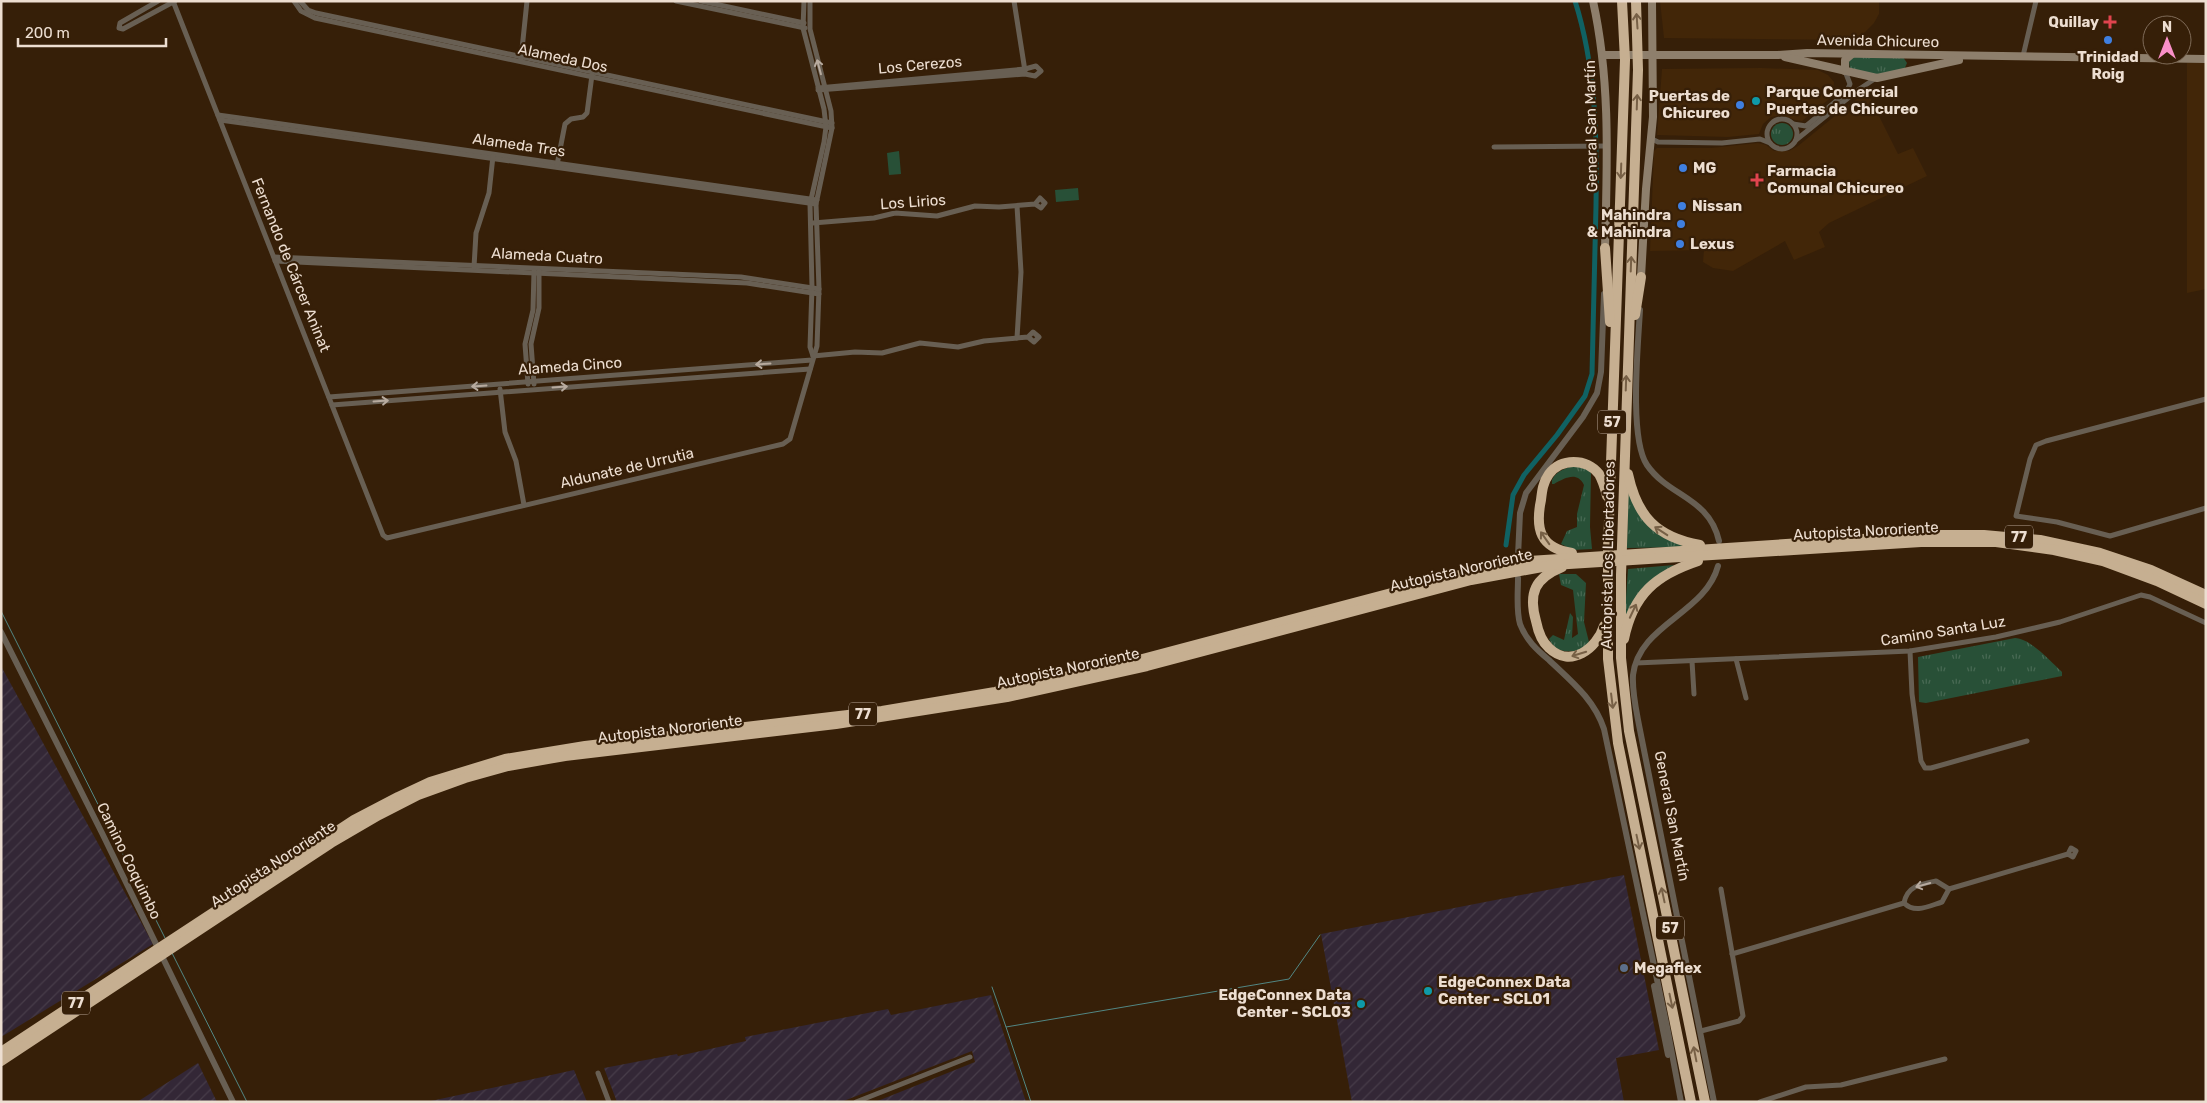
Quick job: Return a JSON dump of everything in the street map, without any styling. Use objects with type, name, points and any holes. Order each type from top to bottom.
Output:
[{"type":"highway","name":"Autopista Los Libertadores","points":[[1622,1],[1625,40],[1607,618],[1609,677],[1618,743],[1691,1102]]},
{"type":"highway","name":"Autopista Los Libertadores","points":[[1636,1],[1638,70],[1620,585],[1621,658],[1629,731],[1705,1102]]},
{"type":"highway","points":[[1605,248],[1614,362]]},
{"type":"highway","points":[[1627,365],[1641,277]]},
{"type":"highway","points":[[1625,450],[1634,496],[1639,508],[1651,524],[1664,533],[1686,542],[1705,546],[1722,544]]},
{"type":"highway","points":[[1588,559],[1558,550],[1543,537],[1538,520],[1545,480],[1550,473],[1561,465],[1573,462],[1587,465],[1601,478],[1610,506]]},
{"type":"highway","name":"Autopista Nororiente","points":[[1642,556],[1722,544],[1941,534],[2016,537],[2067,545],[2108,555],[2169,577],[2206,595]]},
{"type":"highway","name":"Autopista Nororiente","points":[[174,944],[367,812],[430,782],[488,763],[557,749],[841,716],[987,693],[1141,660],[1482,569],[1529,561],[1642,556],[1712,556],[1938,542],[2014,544],[2064,552],[2103,561],[2157,580],[2206,604]]},
{"type":"highway","points":[[1621,658],[1631,615],[1646,591],[1668,572],[1712,556]]},
{"type":"highway","name":"Autopista Nororiente","points":[[1,1052],[362,824],[418,795],[486,771],[558,757],[836,724],[1007,697],[1147,666],[1471,580],[1526,569],[1573,564],[1588,559]]},
{"type":"highway","points":[[1573,564],[1546,575],[1534,590],[1532,608],[1544,643],[1552,651],[1561,655],[1581,655],[1597,642],[1607,618]]},
{"type":"highway","name":"Autopista Nororiente","points":[[1,1061],[153,957]]},
{"type":"main road","name":"General San Martín","points":[[1593,1],[1603,56],[1606,88],[1605,248]]},
{"type":"main road","points":[[1641,277],[1645,197],[1653,142],[1654,56],[1652,1]]},
{"type":"main road","name":"Avenida Chicureo","points":[[1603,56],[1778,56],[1795,53],[2206,59]]},
{"type":"main road","points":[[1844,71],[1844,60],[1852,54]]},
{"type":"main road","points":[[1904,55],[1909,59],[1910,65],[1904,72]]},
{"type":"main road","name":"Avenida Chicureo","points":[[1778,56],[1877,78],[1978,56]]},
{"type":"street","points":[[158,1],[120,23],[119,28],[122,29],[174,2]]},
{"type":"street","name":"Alameda Dos","points":[[294,1],[301,11],[314,18],[521,59]]},
{"type":"street","name":"Alameda Dos","points":[[300,1],[308,10],[316,13],[592,75],[832,125]]},
{"type":"street","points":[[521,59],[528,1]]},
{"type":"street","points":[[676,1],[803,25]]},
{"type":"street","points":[[701,1],[810,27]]},
{"type":"street","name":"Aldunate de Urrutia","points":[[804,1],[803,25],[826,124],[814,202],[810,349],[812,358]]},
{"type":"street","name":"Aldunate de Urrutia","points":[[810,1],[810,27],[832,125],[814,202]]},
{"type":"street","name":"Los Cerezos","points":[[818,89],[1028,71],[1014,1]]},
{"type":"street","points":[[2023,56],[2036,1]]},
{"type":"street","name":"Fernando de Cárcer Aninat","points":[[174,2],[383,535],[386,538]]},
{"type":"street","points":[[1756,139],[1777,120],[1786,120],[1793,124],[1806,126],[1846,93],[1850,84],[1844,71]]},
{"type":"street","points":[[557,165],[564,124],[571,119],[583,118],[587,113],[592,75]]},
{"type":"street","points":[[1653,142],[1722,143],[1756,139],[1784,149],[1790,147],[1796,140],[1858,90],[1877,78]]},
{"type":"street","name":"Alameda Tres","points":[[219,118],[814,202]]},
{"type":"street","points":[[1793,124],[1796,130],[1796,140]]},
{"type":"street","points":[[1767,131],[1770,143]]},
{"type":"street","points":[[1494,147],[1607,146]]},
{"type":"street","points":[[473,268],[476,233],[489,193],[493,157]]},
{"type":"street","name":"Los Lirios","points":[[813,223],[870,218],[895,212],[937,216],[975,206],[1035,204]]},
{"type":"street","points":[[1017,206],[1021,272],[1017,338]]},
{"type":"street","name":"Aldunate de Urrutia","points":[[386,538],[786,443],[792,434],[799,401],[817,346],[819,292],[813,223]]},
{"type":"street","name":"General San Martín","points":[[1518,556],[1520,513],[1526,493],[1583,417],[1599,386],[1603,345],[1605,248]]},
{"type":"street","name":"Alameda Cuatro","points":[[275,259],[748,278],[819,292]]},
{"type":"street","points":[[531,389],[531,348],[538,312],[537,271]]},
{"type":"street","points":[[1641,277],[1636,422],[1639,448],[1647,464],[1655,474],[1704,511],[1712,522],[1722,544]]},
{"type":"street","points":[[812,358],[855,352],[882,353],[920,343],[962,346],[984,341],[1028,337]]},
{"type":"street","name":"Alameda Cinco","points":[[329,397],[812,358]]},
{"type":"street","name":"Alameda Cinco","points":[[332,405],[810,369]]},
{"type":"street","points":[[499,384],[505,432],[516,461],[524,506]]},
{"type":"street","points":[[2206,399],[2046,440],[2036,445],[2030,458],[2016,514],[2017,517],[2057,522],[2101,535],[2114,536],[2206,508]]},
{"type":"street","name":"General San Martín","points":[[1714,1102],[1638,720],[1633,682],[1636,663],[1643,649],[1653,637],[1704,594],[1713,581],[1718,566]]},
{"type":"street","points":[[1518,578],[1518,614],[1525,635],[1533,646],[1586,695],[1602,722],[1610,750],[1681,1102]]},
{"type":"street","name":"Camino Santa Luz","points":[[1636,663],[1910,652],[1996,637],[2060,622],[2141,595],[2206,623]]},
{"type":"street","name":"Camino Coquimbo","points":[[1,632],[233,1102]]},
{"type":"street","points":[[1910,652],[1914,713],[1921,761],[1925,768],[1931,768],[2027,741]]},
{"type":"street","points":[[1736,659],[1746,698]]},
{"type":"street","points":[[1692,661],[1694,694]]},
{"type":"street","points":[[1904,902],[1912,909],[1918,909],[1942,902],[1949,889],[2068,854]]},
{"type":"street","points":[[1904,902],[1908,891],[1915,887],[1936,882],[1943,884],[1949,889]]},
{"type":"street","points":[[1701,1031],[1740,1021],[1742,1018],[1721,889]]},
{"type":"street","points":[[1732,954],[1904,902]]},
{"type":"street","points":[[856,1102],[970,1057]]},
{"type":"street","points":[[1760,1102],[1806,1086],[1841,1084],[1945,1059]]},
{"type":"street","points":[[598,1073],[610,1102]]},
{"type":"shaded area","points":[[1660,1],[1879,1],[1879,14],[1874,23],[1857,40],[1664,38]]},
{"type":"shaded area","points":[[2206,63],[2206,289],[2187,293],[2187,65]]},
{"type":"shaded area","name":"Puertas de Chicureo","points":[[1761,68],[1818,70],[1828,75],[1834,82],[1833,96],[1802,121],[1781,115],[1771,117],[1763,124],[1759,134],[1728,137],[1657,135],[1662,69]]},
{"type":"shaded area","points":[[1867,92],[1898,154],[1913,148],[1927,176],[1829,223],[1819,232],[1825,247],[1794,260],[1785,241],[1733,271],[1713,268],[1703,262],[1704,250],[1650,251],[1654,151],[1657,148],[1711,148],[1758,143],[1766,145],[1774,151],[1789,151]]},
{"type":"shaded area","points":[[1,666],[153,944],[1,1037]]},
{"type":"shaded area","points":[[1624,875],[1659,1050],[1616,1058],[1624,1102],[1352,1102],[1321,934]]},
{"type":"shaded area","points":[[991,995],[1026,1102],[875,1102],[975,1062],[972,1051],[841,1102],[617,1102],[604,1068],[677,1054],[678,1056],[746,1041],[745,1037],[888,1009],[891,1015]]},
{"type":"shaded area","points":[[198,1063],[217,1102],[137,1102]]},
{"type":"shaded area","points":[[574,1070],[587,1102],[426,1102],[501,1086]]},
{"type":"green space","points":[[1853,57],[1903,57],[1907,63],[1904,70],[1884,76],[1850,69],[1849,61]]},
{"type":"green space","points":[[1782,123],[1790,126],[1793,134],[1790,142],[1782,145],[1774,142],[1771,134],[1774,126]]},
{"type":"green space","points":[[899,151],[901,174],[889,175],[887,153]]},
{"type":"green space","points":[[1078,188],[1079,200],[1056,202],[1055,190]]},
{"type":"green space","points":[[1577,465],[1591,473],[1590,527],[1592,549],[1573,550],[1561,544],[1567,531],[1577,527],[1577,514],[1584,485],[1578,478],[1574,477],[1566,478],[1554,484],[1552,484],[1552,480],[1559,472]]},
{"type":"green space","points":[[1628,482],[1639,513],[1684,547],[1627,548]]},
{"type":"green space","points":[[1674,565],[1657,576],[1624,627],[1628,569]]},
{"type":"green space","points":[[1559,574],[1576,574],[1586,583],[1584,622],[1589,642],[1583,650],[1559,650],[1549,639],[1553,635],[1564,640],[1570,613],[1573,617],[1572,638],[1578,634],[1573,590],[1561,585]]},
{"type":"green space","points":[[2015,638],[2027,642],[2040,651],[2062,672],[2062,676],[1926,703],[1919,702],[1918,657]]},
{"type":"waterway","points":[[1506,545],[1513,495],[1524,475],[1557,435],[1585,396],[1592,374],[1596,206],[1594,102],[1587,51],[1575,1]]},
{"type":"waterway","points":[[1,611],[165,938]]},
{"type":"waterway","points":[[992,987],[1006,1027],[1289,979],[1320,935]]},
{"type":"waterway","points":[[172,953],[247,1102]]},
{"type":"waterway","points":[[1006,1027],[1031,1102]]},
{"type":"place","name":"Quillay","points":[[2110,22]]},
{"type":"place","name":"Trinidad Roig","points":[[2108,40]]},
{"type":"place","name":"Parque Comercial Puertas de Chicureo","points":[[1756,101]]},
{"type":"place","name":"Puertas de Chicureo","points":[[1740,105]]},
{"type":"place","name":"MG","points":[[1683,168]]},
{"type":"place","name":"Farmacia Comunal Chicureo","points":[[1757,180]]},
{"type":"place","name":"Nissan","points":[[1682,206]]},
{"type":"place","name":"Mahindra & Mahindra","points":[[1681,224]]},
{"type":"place","name":"Lexus","points":[[1680,244]]},
{"type":"place","name":"Megaflex","points":[[1624,968]]},
{"type":"place","name":"EdgeConnex Data Center - SCL01","points":[[1428,991]]},
{"type":"place","name":"EdgeConnex Data Center - SCL03","points":[[1361,1004]]}]
